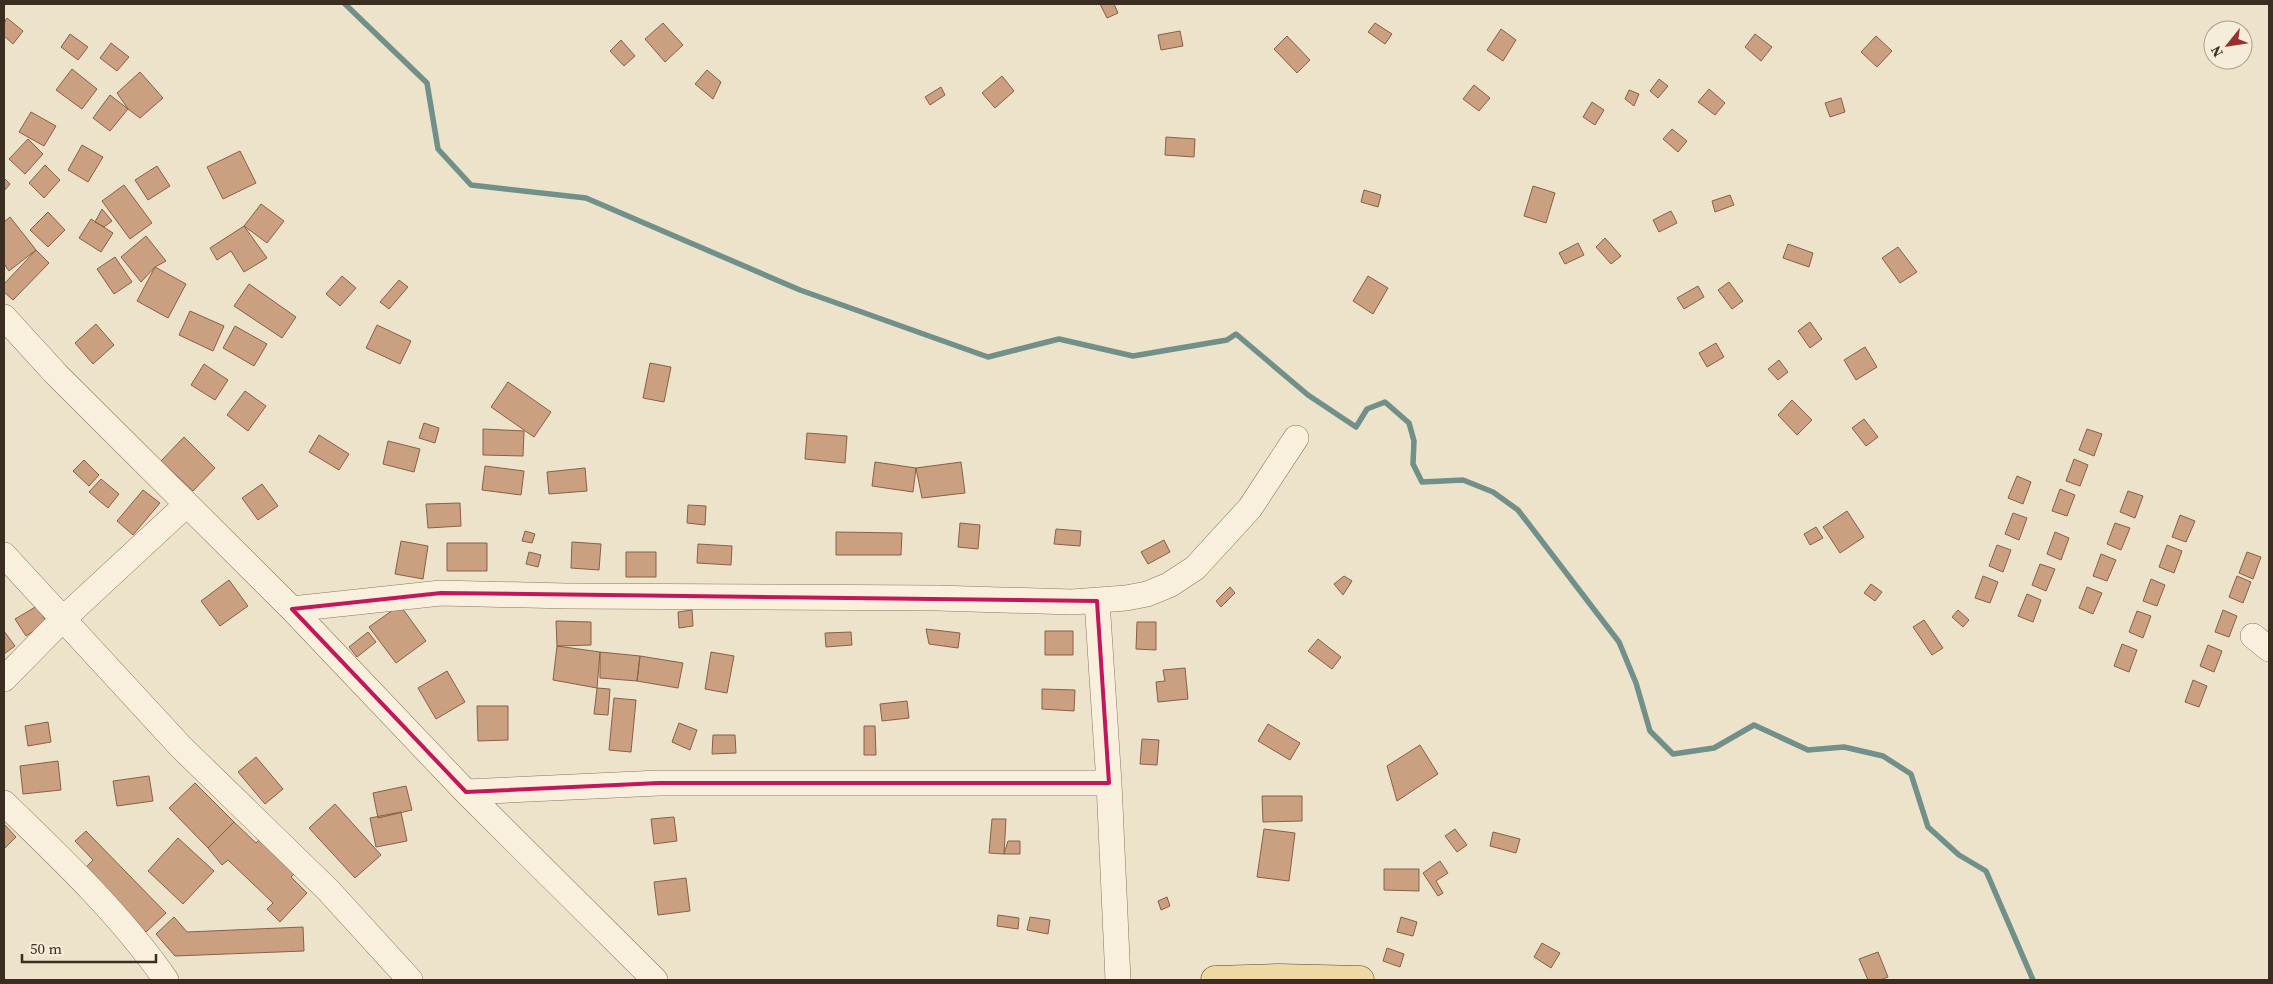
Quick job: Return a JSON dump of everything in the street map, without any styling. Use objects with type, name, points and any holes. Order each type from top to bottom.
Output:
[{"type":"main road","points":[[1215,980],[1360,980]]},
{"type":"street","points":[[4,317],[56,374],[292,610],[466,792],[655,980]]},
{"type":"street","points":[[292,610],[441,593],[1097,601],[1147,594],[1169,585],[1195,568],[1250,508],[1296,438]]},
{"type":"street","points":[[4,679],[63,619],[186,505]]},
{"type":"street","points":[[4,555],[181,746],[328,890],[410,980]]},
{"type":"street","points":[[1097,601],[1109,783],[1118,980]]},
{"type":"street","points":[[466,792],[659,783],[1109,783]]},
{"type":"street","points":[[4,803],[54,851],[146,951],[166,980]]},
{"type":"highlighted area","points":[[441,593],[1097,601],[1109,783],[659,783],[466,792],[292,609]]},
{"type":"building","points":[[1100,4],[1114,4],[1118,13],[1107,18]]},
{"type":"building","points":[[7,18],[23,31],[13,44],[4,36],[4,23]]},
{"type":"building","points":[[663,23],[683,45],[665,62],[645,39]]},
{"type":"building","points":[[1375,23],[1392,34],[1385,44],[1368,32]]},
{"type":"building","points":[[1501,29],[1516,40],[1503,61],[1487,50]]},
{"type":"building","points":[[1180,31],[1183,46],[1161,50],[1158,35]]},
{"type":"building","points":[[70,34],[88,47],[78,60],[61,47]]},
{"type":"building","points":[[1755,34],[1772,47],[1761,61],[1745,47]]},
{"type":"building","points":[[1287,36],[1310,60],[1297,73],[1274,49]]},
{"type":"building","points":[[1876,36],[1892,51],[1877,67],[1861,52]]},
{"type":"building","points":[[621,40],[635,56],[624,66],[610,51]]},
{"type":"building","points":[[111,43],[129,57],[117,71],[100,58]]},
{"type":"building","points":[[72,69],[97,89],[82,109],[56,90]]},
{"type":"building","points":[[707,70],[721,82],[713,99],[695,84]]},
{"type":"building","points":[[140,72],[163,98],[140,118],[128,109],[117,93]]},
{"type":"building","points":[[1002,76],[1014,91],[995,108],[982,93]]},
{"type":"building","points":[[1659,79],[1668,86],[1658,98],[1650,91]]},
{"type":"building","points":[[1474,85],[1490,98],[1479,111],[1463,99]]},
{"type":"building","points":[[941,87],[945,95],[930,105],[925,97]]},
{"type":"building","points":[[1709,89],[1725,103],[1715,115],[1698,102]]},
{"type":"building","points":[[1629,90],[1639,94],[1634,106],[1625,99]]},
{"type":"building","points":[[110,95],[128,109],[110,131],[93,118]]},
{"type":"building","points":[[1841,98],[1845,112],[1830,117],[1825,103]]},
{"type":"building","points":[[1592,102],[1604,110],[1595,125],[1583,117]]},
{"type":"building","points":[[31,112],[56,126],[44,146],[19,132]]},
{"type":"building","points":[[1672,129],[1687,141],[1678,152],[1663,139]]},
{"type":"building","points":[[1166,137],[1195,139],[1194,157],[1165,155]]},
{"type":"building","points":[[28,139],[43,154],[25,174],[9,159]]},
{"type":"building","points":[[82,145],[103,157],[88,182],[68,170]]},
{"type":"building","points":[[240,151],[256,183],[223,199],[207,167]]},
{"type":"building","points":[[45,165],[60,180],[44,198],[29,183]]},
{"type":"building","points":[[157,166],[170,186],[148,200],[135,180]]},
{"type":"building","points":[[4,178],[10,184],[4,191]]},
{"type":"building","points":[[124,185],[152,223],[130,239],[102,201]]},
{"type":"building","points":[[1533,186],[1555,193],[1546,223],[1524,216]]},
{"type":"building","points":[[1364,190],[1381,195],[1378,207],[1361,202]]},
{"type":"building","points":[[1730,195],[1734,205],[1715,212],[1712,201]]},
{"type":"building","points":[[261,204],[284,221],[267,243],[244,226]]},
{"type":"building","points":[[102,209],[112,221],[104,227],[95,222]]},
{"type":"building","points":[[1671,211],[1677,223],[1659,232],[1653,220]]},
{"type":"building","points":[[48,212],[65,230],[48,247],[30,230]]},
{"type":"building","points":[[10,217],[36,250],[9,271],[4,264],[4,222]]},
{"type":"building","points":[[91,219],[113,233],[101,252],[79,238]]},
{"type":"building","points":[[244,226],[267,258],[244,272],[231,251],[217,260],[210,248]]},
{"type":"building","points":[[146,236],[166,261],[155,267],[141,282],[121,257]]},
{"type":"building","points":[[1605,238],[1621,256],[1611,264],[1596,247]]},
{"type":"building","points":[[1578,243],[1584,255],[1565,264],[1559,253]]},
{"type":"building","points":[[1788,244],[1813,253],[1809,267],[1783,258]]},
{"type":"building","points":[[1898,247],[1917,272],[1900,283],[1882,258]]},
{"type":"building","points":[[36,250],[49,263],[13,300],[4,292],[4,284]]},
{"type":"building","points":[[115,257],[132,282],[114,294],[97,269]]},
{"type":"building","points":[[155,267],[186,284],[168,318],[137,301]]},
{"type":"building","points":[[342,276],[356,288],[340,306],[326,294]]},
{"type":"building","points":[[1368,276],[1388,288],[1373,314],[1353,301]]},
{"type":"building","points":[[399,280],[408,287],[389,309],[380,302]]},
{"type":"building","points":[[1729,282],[1743,301],[1732,309],[1718,290]]},
{"type":"building","points":[[249,284],[296,317],[282,338],[234,306]]},
{"type":"building","points":[[1698,286],[1704,297],[1684,309],[1677,298]]},
{"type":"building","points":[[190,311],[224,326],[213,351],[179,335]]},
{"type":"building","points":[[1810,322],[1822,339],[1810,348],[1798,331]]},
{"type":"building","points":[[96,324],[114,345],[93,364],[75,343]]},
{"type":"building","points":[[377,325],[411,341],[400,364],[366,348]]},
{"type":"building","points":[[235,326],[267,344],[254,366],[223,348]]},
{"type":"building","points":[[1716,343],[1724,357],[1707,367],[1699,353]]},
{"type":"building","points":[[1865,347],[1877,367],[1856,380],[1844,360]]},
{"type":"building","points":[[1779,360],[1788,372],[1778,380],[1768,369]]},
{"type":"building","points":[[650,363],[671,367],[664,402],[643,398]]},
{"type":"building","points":[[204,364],[228,380],[215,400],[191,385]]},
{"type":"building","points":[[508,382],[551,412],[534,437],[491,407]]},
{"type":"building","points":[[245,391],[266,406],[248,431],[227,415]]},
{"type":"building","points":[[1792,400],[1812,420],[1797,435],[1778,415]]},
{"type":"building","points":[[1864,419],[1878,437],[1866,446],[1852,428]]},
{"type":"building","points":[[424,423],[439,428],[435,443],[419,438]]},
{"type":"building","points":[[483,429],[524,431],[523,456],[483,455]]},
{"type":"building","points":[[2087,429],[2102,434],[2094,456],[2079,450]]},
{"type":"building","points":[[807,433],[847,436],[845,463],[805,459]]},
{"type":"building","points":[[319,435],[349,454],[339,470],[309,452]]},
{"type":"building","points":[[184,437],[215,468],[193,491],[161,461]]},
{"type":"building","points":[[388,441],[420,449],[414,472],[383,464]]},
{"type":"building","points":[[2074,459],[2088,465],[2080,486],[2066,481]]},
{"type":"building","points":[[84,460],[99,475],[89,486],[73,471]]},
{"type":"building","points":[[875,462],[916,468],[913,492],[872,486]]},
{"type":"building","points":[[961,462],[965,493],[922,498],[916,468]]},
{"type":"building","points":[[485,466],[524,471],[521,495],[482,490]]},
{"type":"building","points":[[585,468],[587,491],[549,494],[547,472]]},
{"type":"building","points":[[2017,476],[2031,482],[2023,504],[2008,498]]},
{"type":"building","points":[[101,479],[119,494],[108,508],[89,492]]},
{"type":"building","points":[[262,484],[278,506],[258,520],[242,498]]},
{"type":"building","points":[[2060,489],[2075,495],[2067,516],[2052,511]]},
{"type":"building","points":[[143,490],[160,503],[133,535],[117,521]]},
{"type":"building","points":[[2128,491],[2143,496],[2135,518],[2120,512]]},
{"type":"building","points":[[460,503],[461,526],[428,528],[426,504]]},
{"type":"building","points":[[688,505],[706,506],[705,525],[687,523]]},
{"type":"building","points":[[1847,511],[1864,537],[1840,553],[1823,527]]},
{"type":"building","points":[[2013,513],[2027,518],[2019,540],[2005,534]]},
{"type":"building","points":[[2180,515],[2195,521],[2186,542],[2172,537]]},
{"type":"building","points":[[960,523],[980,525],[978,549],[958,547]]},
{"type":"building","points":[[2115,523],[2130,528],[2121,550],[2107,544]]},
{"type":"building","points":[[1816,527],[1823,538],[1810,545],[1804,534]]},
{"type":"building","points":[[1056,529],[1081,531],[1080,546],[1054,544]]},
{"type":"building","points":[[525,531],[535,534],[532,543],[522,541]]},
{"type":"building","points":[[836,532],[902,533],[901,555],[836,555]]},
{"type":"building","points":[[2055,532],[2069,538],[2061,560],[2047,554]]},
{"type":"building","points":[[1164,540],[1170,552],[1148,564],[1141,552]]},
{"type":"building","points":[[401,541],[428,546],[423,579],[395,574]]},
{"type":"building","points":[[572,542],[601,544],[599,570],[571,568]]},
{"type":"building","points":[[447,543],[487,543],[487,571],[447,571]]},
{"type":"building","points":[[698,544],[732,546],[731,565],[697,563]]},
{"type":"building","points":[[1997,545],[2011,550],[2003,572],[1989,566]]},
{"type":"building","points":[[2167,545],[2182,551],[2174,573],[2159,567]]},
{"type":"building","points":[[529,552],[541,555],[538,567],[526,564]]},
{"type":"building","points":[[626,552],[656,552],[656,577],[626,577]]},
{"type":"building","points":[[2247,552],[2261,557],[2253,579],[2239,573]]},
{"type":"building","points":[[2101,554],[2116,560],[2107,581],[2093,576]]},
{"type":"building","points":[[2040,564],[2055,569],[2046,591],[2032,585]]},
{"type":"building","points":[[1344,576],[1352,581],[1343,595],[1334,584]]},
{"type":"building","points":[[1983,576],[1998,582],[1990,603],[1975,598]]},
{"type":"building","points":[[2237,576],[2251,582],[2243,603],[2229,597]]},
{"type":"building","points":[[2151,579],[2165,585],[2157,606],[2143,601]]},
{"type":"building","points":[[229,580],[248,606],[220,626],[201,601]]},
{"type":"building","points":[[1871,584],[1882,592],[1875,601],[1864,593]]},
{"type":"building","points":[[1230,587],[1235,593],[1221,607],[1216,601]]},
{"type":"building","points":[[2087,587],[2102,593],[2093,614],[2079,608]]},
{"type":"building","points":[[2027,594],[2041,600],[2033,622],[2018,616]]},
{"type":"building","points":[[400,605],[426,641],[396,663],[369,627]]},
{"type":"building","points":[[37,606],[47,623],[26,636],[15,619]]},
{"type":"building","points":[[692,610],[693,626],[679,628],[678,612]]},
{"type":"building","points":[[1958,610],[1969,620],[1963,627],[1952,617]]},
{"type":"building","points":[[2223,610],[2237,616],[2229,637],[2215,632]]},
{"type":"building","points":[[2137,611],[2151,616],[2143,638],[2129,632]]},
{"type":"building","points":[[1924,620],[1943,648],[1932,655],[1913,627]]},
{"type":"building","points":[[556,621],[591,622],[591,645],[557,646]]},
{"type":"building","points":[[1137,622],[1156,622],[1156,650],[1136,649]]},
{"type":"building","points":[[926,629],[960,633],[958,648],[929,644]]},
{"type":"building","points":[[4,631],[15,646],[4,654]]},
{"type":"building","points":[[1045,631],[1073,631],[1073,655],[1045,655]]},
{"type":"building","points":[[368,632],[376,642],[357,657],[349,647]]},
{"type":"building","points":[[851,632],[852,645],[826,647],[825,633]]},
{"type":"building","points":[[1318,639],[1341,657],[1332,669],[1308,651]]},
{"type":"building","points":[[2122,644],[2137,650],[2129,672],[2114,666]]},
{"type":"building","points":[[2208,645],[2222,651],[2214,672],[2200,666]]},
{"type":"building","points":[[557,646],[600,652],[597,688],[553,680]]},
{"type":"building","points":[[600,652],[640,656],[637,681],[600,678]]},
{"type":"building","points":[[711,652],[734,656],[727,693],[705,689]]},
{"type":"building","points":[[640,656],[683,663],[678,688],[637,681]]},
{"type":"building","points":[[1185,668],[1188,699],[1158,702],[1156,682],[1165,681],[1163,670]]},
{"type":"building","points":[[447,671],[465,702],[436,719],[418,688]]},
{"type":"building","points":[[2193,680],[2207,686],[2199,707],[2185,702]]},
{"type":"building","points":[[597,688],[610,689],[608,715],[594,714]]},
{"type":"building","points":[[1042,689],[1075,690],[1074,711],[1042,709]]},
{"type":"building","points":[[614,698],[636,700],[631,752],[609,750]]},
{"type":"building","points":[[907,701],[909,718],[882,721],[880,704]]},
{"type":"building","points":[[477,706],[508,706],[508,740],[478,741]]},
{"type":"building","points":[[48,722],[51,742],[28,746],[25,726]]},
{"type":"building","points":[[679,723],[697,730],[690,750],[672,742]]},
{"type":"building","points":[[1268,724],[1300,743],[1290,760],[1258,741]]},
{"type":"building","points":[[864,726],[875,726],[876,755],[864,755]]},
{"type":"building","points":[[713,735],[735,735],[736,753],[712,754]]},
{"type":"building","points":[[1142,739],[1159,740],[1157,765],[1140,764]]},
{"type":"building","points":[[1420,745],[1438,774],[1397,801],[1387,766]]},
{"type":"building","points":[[256,757],[283,789],[265,804],[238,772]]},
{"type":"building","points":[[58,761],[61,790],[23,794],[20,766]]},
{"type":"building","points":[[149,776],[153,801],[117,806],[113,781]]},
{"type":"building","points":[[195,783],[234,822],[208,848],[169,808]]},
{"type":"building","points":[[406,786],[412,810],[378,818],[373,793]]},
{"type":"building","points":[[1262,796],[1302,796],[1302,821],[1263,822]]},
{"type":"building","points":[[335,804],[381,855],[355,878],[309,828]]},
{"type":"building","points":[[401,812],[407,841],[376,847],[370,818]]},
{"type":"building","points":[[674,817],[677,841],[654,844],[651,819]]},
{"type":"building","points":[[992,819],[1006,819],[1004,854],[989,853]]},
{"type":"building","points":[[234,822],[256,843],[262,837],[297,871],[291,877],[307,893],[280,922],[267,909],[273,903],[228,860],[222,865],[208,848]]},
{"type":"building","points":[[4,824],[16,837],[4,849]]},
{"type":"building","points":[[1264,829],[1295,833],[1289,881],[1257,877]]},
{"type":"building","points":[[1455,829],[1467,845],[1457,852],[1445,836]]},
{"type":"building","points":[[86,831],[166,913],[146,932],[84,869],[93,860],[75,841]]},
{"type":"building","points":[[1493,832],[1520,839],[1516,853],[1490,846]]},
{"type":"building","points":[[178,838],[214,871],[183,904],[148,871]]},
{"type":"building","points":[[1008,841],[1020,841],[1020,854],[1004,854]]},
{"type":"building","points":[[1440,861],[1448,873],[1436,881],[1443,893],[1438,896],[1423,873]]},
{"type":"building","points":[[1384,869],[1419,869],[1419,891],[1384,890]]},
{"type":"building","points":[[686,878],[690,911],[658,915],[654,882]]},
{"type":"building","points":[[1167,897],[1170,906],[1161,910],[1158,901]]},
{"type":"building","points":[[998,915],[1019,918],[1018,929],[997,926]]},
{"type":"building","points":[[174,917],[187,932],[303,927],[304,951],[175,956],[156,934]]},
{"type":"building","points":[[1030,917],[1050,920],[1048,934],[1027,930]]},
{"type":"building","points":[[1401,917],[1417,922],[1413,936],[1397,932]]},
{"type":"building","points":[[1542,943],[1560,953],[1551,968],[1534,957]]},
{"type":"building","points":[[1387,948],[1404,954],[1400,967],[1383,961]]},
{"type":"building","points":[[1878,952],[1888,977],[1880,980],[1868,980],[1859,959]]},
{"type":"waterway","points":[[345,4],[427,83],[438,149],[471,185],[586,198],[800,290],[988,357],[1059,339],[1133,356],[1227,340],[1236,334],[1308,395],[1356,427],[1367,409],[1385,402],[1409,423],[1414,441],[1413,464],[1422,482],[1463,480],[1493,492],[1518,510],[1619,642],[1636,683],[1650,731],[1673,754],[1714,748],[1754,725],[1808,750],[1844,747],[1883,756],[1911,774],[1928,827],[1959,855],[1986,871],[2033,980]]}]
